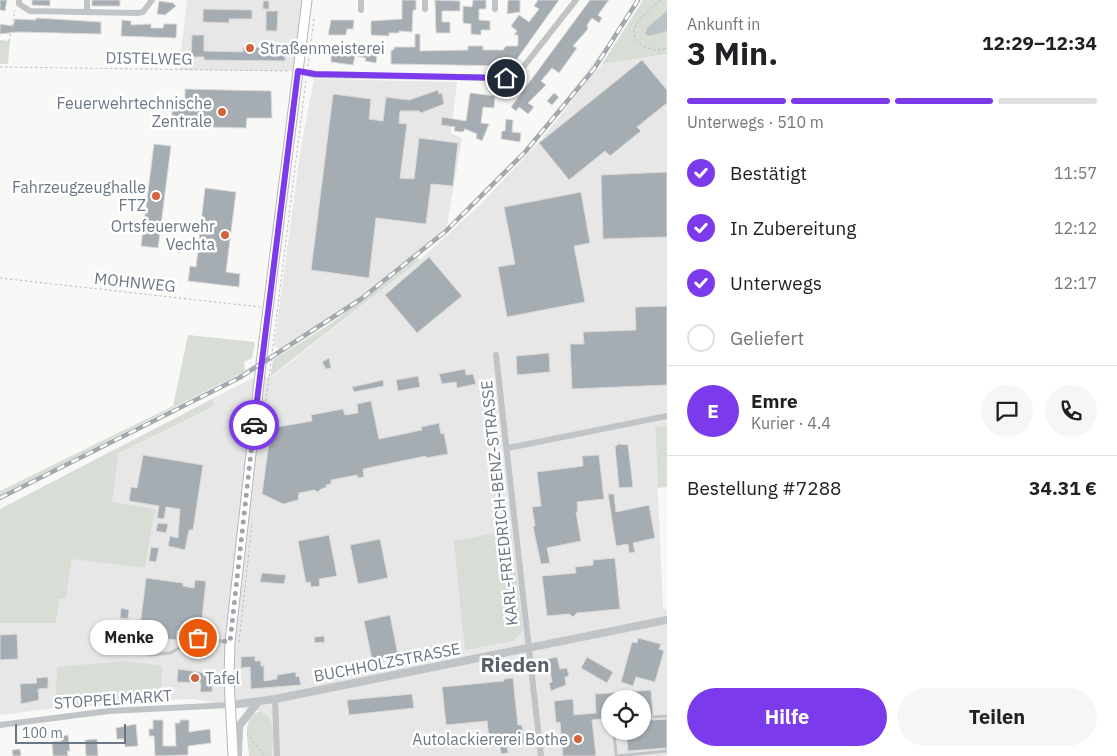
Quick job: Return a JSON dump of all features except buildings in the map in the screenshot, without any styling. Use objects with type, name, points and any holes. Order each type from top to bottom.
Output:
[{"type":"main road","points":[[233,756],[230,705],[230,642],[268,308],[303,72],[307,0]]},
{"type":"street","points":[[87,0],[87,12]]},
{"type":"street","points":[[19,2],[30,11],[137,13],[143,12],[152,0]]},
{"type":"street","points":[[361,0],[361,10]]},
{"type":"street","points":[[425,0],[425,9]]},
{"type":"street","points":[[495,0],[495,9]]},
{"type":"street","points":[[303,72],[506,78],[517,75],[576,0]]},
{"type":"street","name":"KARL-FRIEDRICH-BENZ-STRASSE","points":[[496,355],[508,448],[541,756]]},
{"type":"street","points":[[508,448],[667,416]]},
{"type":"street","name":"BUCHHOLZSTRASSE","points":[[230,705],[275,699],[667,620]]},
{"type":"street","points":[[275,699],[277,756]]},
{"type":"street","points":[[238,756],[239,726],[258,702]]},
{"type":"street","name":"STOPPELMARKT","points":[[0,725],[109,711],[230,705]]},
{"type":"lane","points":[[149,655],[170,653],[198,638],[230,642]]},
{"type":"lane","points":[[653,717],[667,716]]},
{"type":"lane","points":[[615,740],[616,756],[667,751]]},
{"type":"path","points":[[660,0],[640,16],[634,30],[636,37],[646,47],[661,50],[667,48]]},
{"type":"path","points":[[9,41],[13,13],[19,2]]},
{"type":"path","points":[[265,406],[303,72],[314,18]]},
{"type":"path","name":"DISTELWEG","points":[[0,67],[303,72]]},
{"type":"path","name":"MOHNWEG","points":[[0,278],[268,308]]},
{"type":"path","points":[[238,648],[252,522]]},
{"type":"path","points":[[244,736],[244,729],[264,756]]},
{"type":"shaded area","points":[[187,0],[307,0],[298,71],[179,70]]},
{"type":"shaded area","points":[[636,0],[641,0],[588,81],[559,115],[556,112],[610,41]]},
{"type":"shaded area","points":[[643,0],[667,0],[667,54],[602,64]]},
{"type":"shaded area","points":[[667,11],[667,31],[649,36],[645,34],[648,27]]},
{"type":"shaded area","points":[[0,40],[10,41],[8,64],[0,64]]},
{"type":"shaded area","points":[[667,54],[667,425],[655,427],[663,609],[667,610],[667,756],[272,756],[272,725],[264,712],[194,699],[161,700],[161,666],[57,667],[55,708],[0,715],[0,623],[56,623],[59,598],[66,599],[72,559],[112,502],[119,453],[213,406],[212,399],[251,379],[273,376],[420,260],[479,206],[540,141],[602,64]]},
{"type":"shaded area","points":[[314,79],[457,82],[451,133],[462,138],[446,231],[362,301],[273,360],[175,413],[0,500],[0,496],[172,410],[281,350],[274,345],[301,147]]},
{"type":"shaded area","points":[[417,257],[420,260],[270,377],[273,360],[330,324]]},
{"type":"shaded area","points":[[188,335],[255,342],[252,358],[244,362],[245,371],[0,496],[0,491],[173,406]]},
{"type":"shaded area","points":[[212,399],[214,406],[119,453],[112,502],[155,509],[145,568],[72,559],[66,599],[59,599],[56,623],[0,623],[0,509]]},
{"type":"shaded area","points":[[667,425],[667,487],[658,488],[655,427]]},
{"type":"shaded area","points":[[511,530],[523,631],[513,641],[465,650],[454,541]]},
{"type":"shaded area","points":[[124,661],[162,666],[161,700],[55,708],[57,667]]},
{"type":"shaded area","points":[[260,711],[266,714],[272,724],[272,756],[249,756],[248,724],[254,714]]},
{"type":"railway","points":[[0,498],[239,378],[361,299],[446,231],[525,152],[594,69],[638,0]]},
{"type":"way so far","points":[[198,638],[230,642],[254,425]]},
{"type":"place","name":"Straßenmeisterei","points":[[250,48]]},
{"type":"place","name":"Feuerwehrtechnische Zentrale","points":[[222,112]]},
{"type":"place","name":"Fahrzeugzeughalle FTZ","points":[[156,196]]},
{"type":"place","name":"Ortsfeuerwehr Vechta","points":[[225,235]]},
{"type":"place","name":"Menke","points":[[198,638]]},
{"type":"place","name":"Tafel","points":[[195,678]]},
{"type":"place","name":"Autolackiererei Bothe","points":[[578,739]]},
{"type":"district","name":"Rieden","points":[[515,664]]},
{"type":"route","points":[[254,425],[298,71],[315,74],[506,78]]}]
